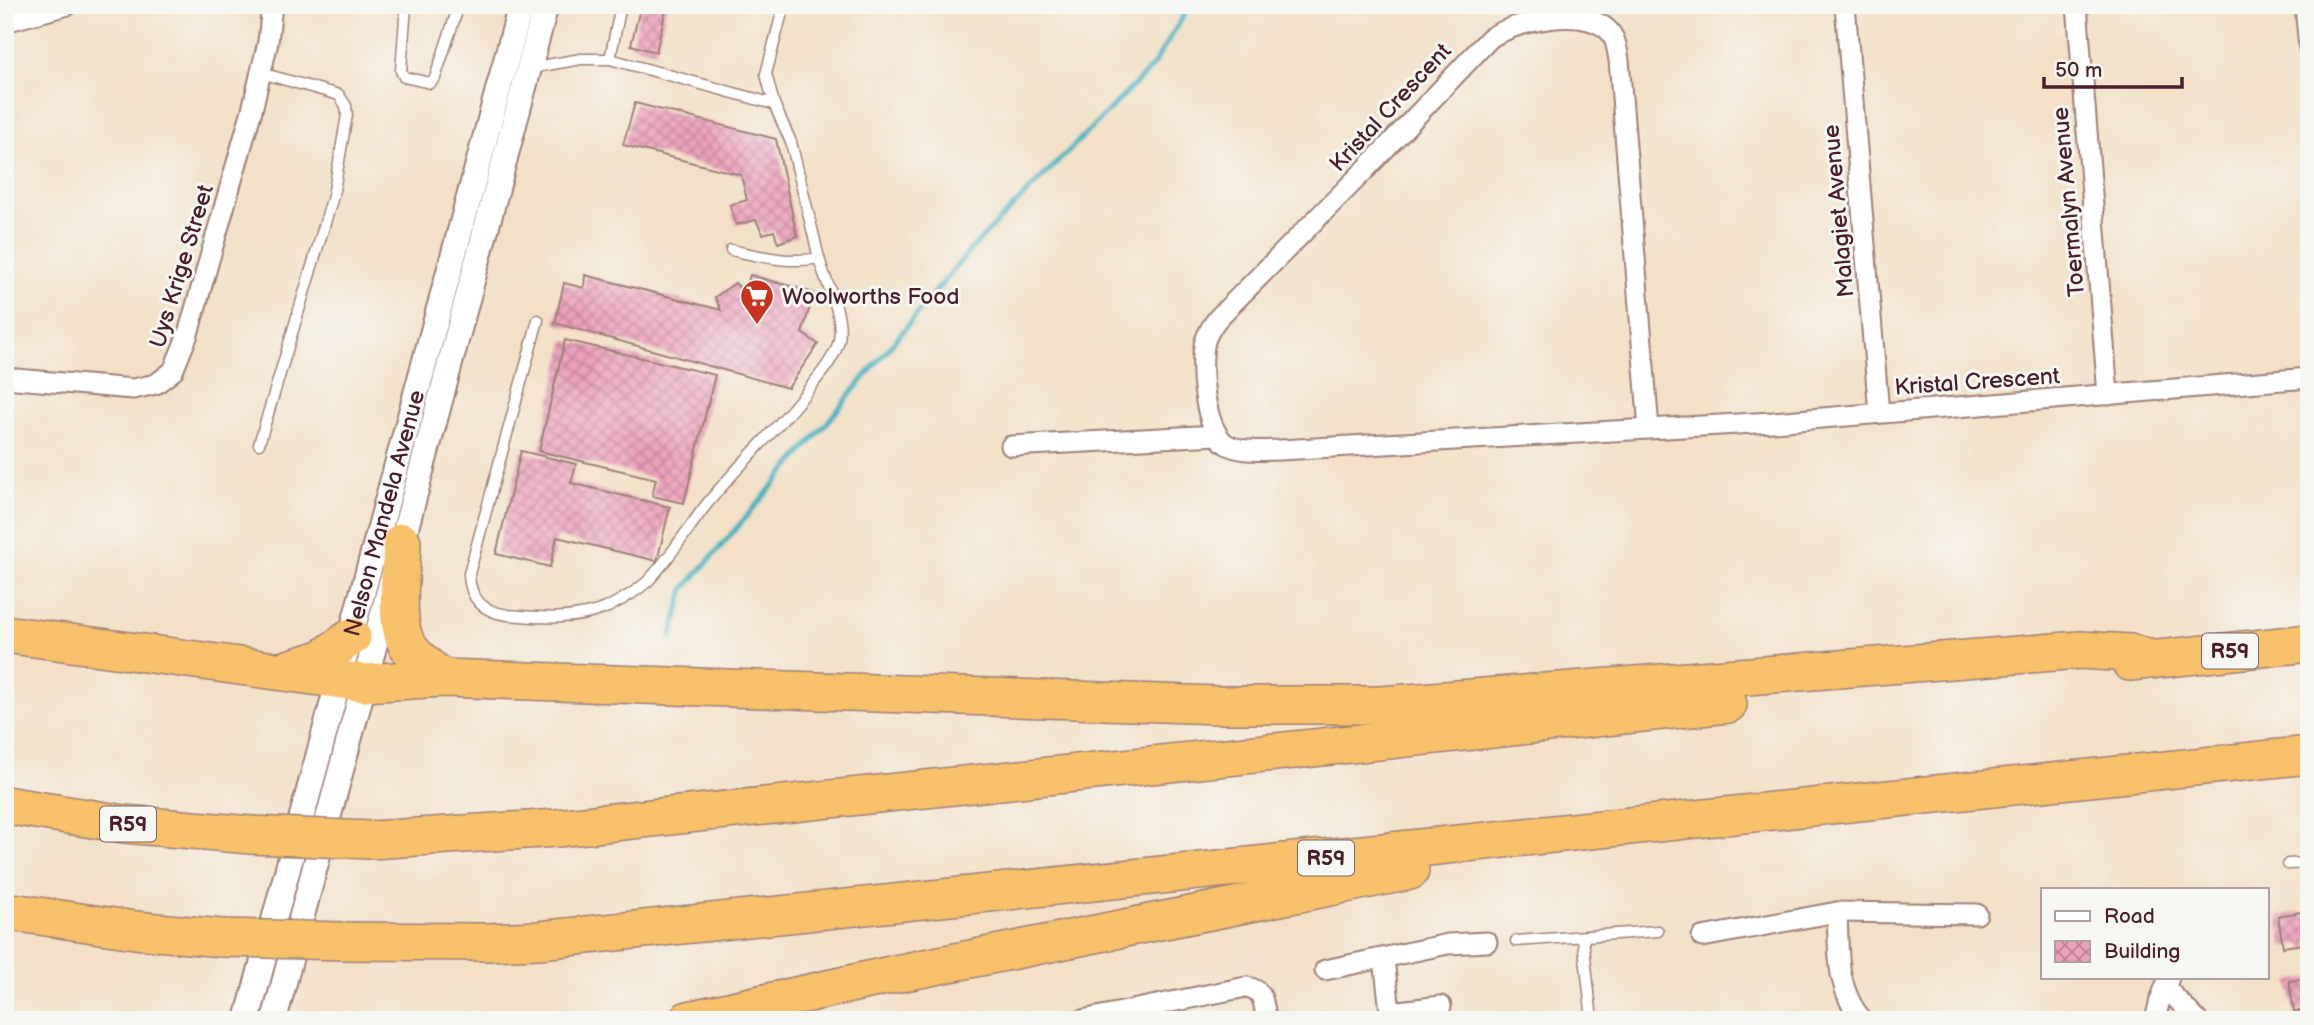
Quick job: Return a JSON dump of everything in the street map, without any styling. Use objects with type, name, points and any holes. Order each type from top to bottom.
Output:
[{"type":"highway","points":[[402,542],[400,629],[411,651],[443,678]]},
{"type":"highway","points":[[5,634],[352,682],[443,678],[1218,705],[1381,705],[2080,650],[2130,653],[2152,659]]},
{"type":"highway","points":[[277,671],[310,664],[352,637]]},
{"type":"highway","name":"R59","points":[[5,806],[124,824],[251,835],[370,840],[571,826],[2309,643]]},
{"type":"highway","name":"R59","points":[[5,911],[135,930],[222,938],[473,943],[539,940],[2309,755]]},
{"type":"highway","points":[[688,1020],[1092,934],[1468,861],[1564,834]]},
{"type":"street","points":[[5,22],[68,5]]},
{"type":"street","name":"Uys Krige Street","points":[[5,378],[133,389],[156,384],[173,371],[188,334],[261,74],[272,5]]},
{"type":"street","name":"Nelson Mandela Avenue","points":[[274,1020],[352,682],[352,637],[521,5]]},
{"type":"street","name":"Nelson Mandela Avenue","points":[[247,1020],[352,682],[402,542],[546,5]]},
{"type":"street","name":"Malagiet Avenue","points":[[1846,5],[1879,413]]},
{"type":"street","name":"Toermalyn Avenue","points":[[2077,5],[2108,395]]},
{"type":"street","points":[[2305,5],[2309,48]]},
{"type":"street","name":"Kristal Crescent","points":[[1649,429],[1619,60],[1615,40],[1607,29],[1593,22],[1568,18],[1516,25],[1490,38],[1364,171],[1219,317],[1207,335],[1204,377],[1210,421],[1217,435],[1238,448],[1280,450],[1649,429],[1879,413],[2309,378]]},
{"type":"street","name":"Kristal Crescent","points":[[1011,446],[1217,435]]},
{"type":"street","points":[[1837,912],[1841,983],[1862,1020]]},
{"type":"street","points":[[1702,937],[1837,912],[1977,914]]},
{"type":"street","points":[[1325,970],[1448,944],[1487,942]]},
{"type":"street","points":[[1384,959],[1391,1016],[1441,1006]]},
{"type":"street","points":[[2155,1020],[2167,982]]},
{"type":"street","points":[[2167,982],[2196,1020]]},
{"type":"street","points":[[1082,1020],[1246,987],[1259,992],[1263,998],[1266,1020]]},
{"type":"lane","points":[[406,5],[401,71],[404,77],[430,83],[435,78],[458,5]]},
{"type":"lane","points":[[538,320],[469,574],[469,585],[479,605],[492,612],[566,618],[607,607],[646,583],[677,547],[704,508],[803,398],[837,346],[837,312],[818,258],[790,142],[767,80],[767,69],[784,5]]},
{"type":"lane","points":[[610,59],[620,6]]},
{"type":"lane","points":[[529,68],[581,59],[610,59],[774,104]]},
{"type":"lane","points":[[259,444],[333,197],[347,115],[346,106],[339,95],[261,74]]},
{"type":"lane","points":[[731,250],[785,260],[818,258]]},
{"type":"lane","points":[[2288,864],[2309,863]]},
{"type":"lane","points":[[1516,942],[1658,931]]},
{"type":"lane","points":[[1583,938],[1592,1020]]},
{"type":"building","points":[[641,5],[667,5],[656,52],[631,45]]},
{"type":"building","points":[[635,103],[776,139],[797,236],[778,243],[774,231],[763,234],[756,220],[736,225],[730,205],[747,200],[741,175],[623,145]]},
{"type":"building","points":[[585,275],[721,310],[715,297],[735,283],[745,293],[750,275],[814,293],[802,333],[818,344],[788,388],[555,323],[564,283],[584,288]]},
{"type":"building","points":[[565,340],[715,375],[684,503],[652,496],[656,479],[539,451]]},
{"type":"building","points":[[521,451],[576,464],[571,483],[670,507],[657,561],[557,537],[550,567],[496,554]]},
{"type":"building","points":[[2301,912],[2302,917],[2309,916],[2309,948],[2304,949],[2303,944],[2283,947],[2278,916]]},
{"type":"building","points":[[2309,978],[2309,1009],[2294,1012],[2289,981]]},
{"type":"waterway","points":[[671,638],[684,589],[826,424],[969,251],[1152,67],[1190,5]]},
{"type":"place","name":"Woolworths Food","points":[[757,326]]}]
